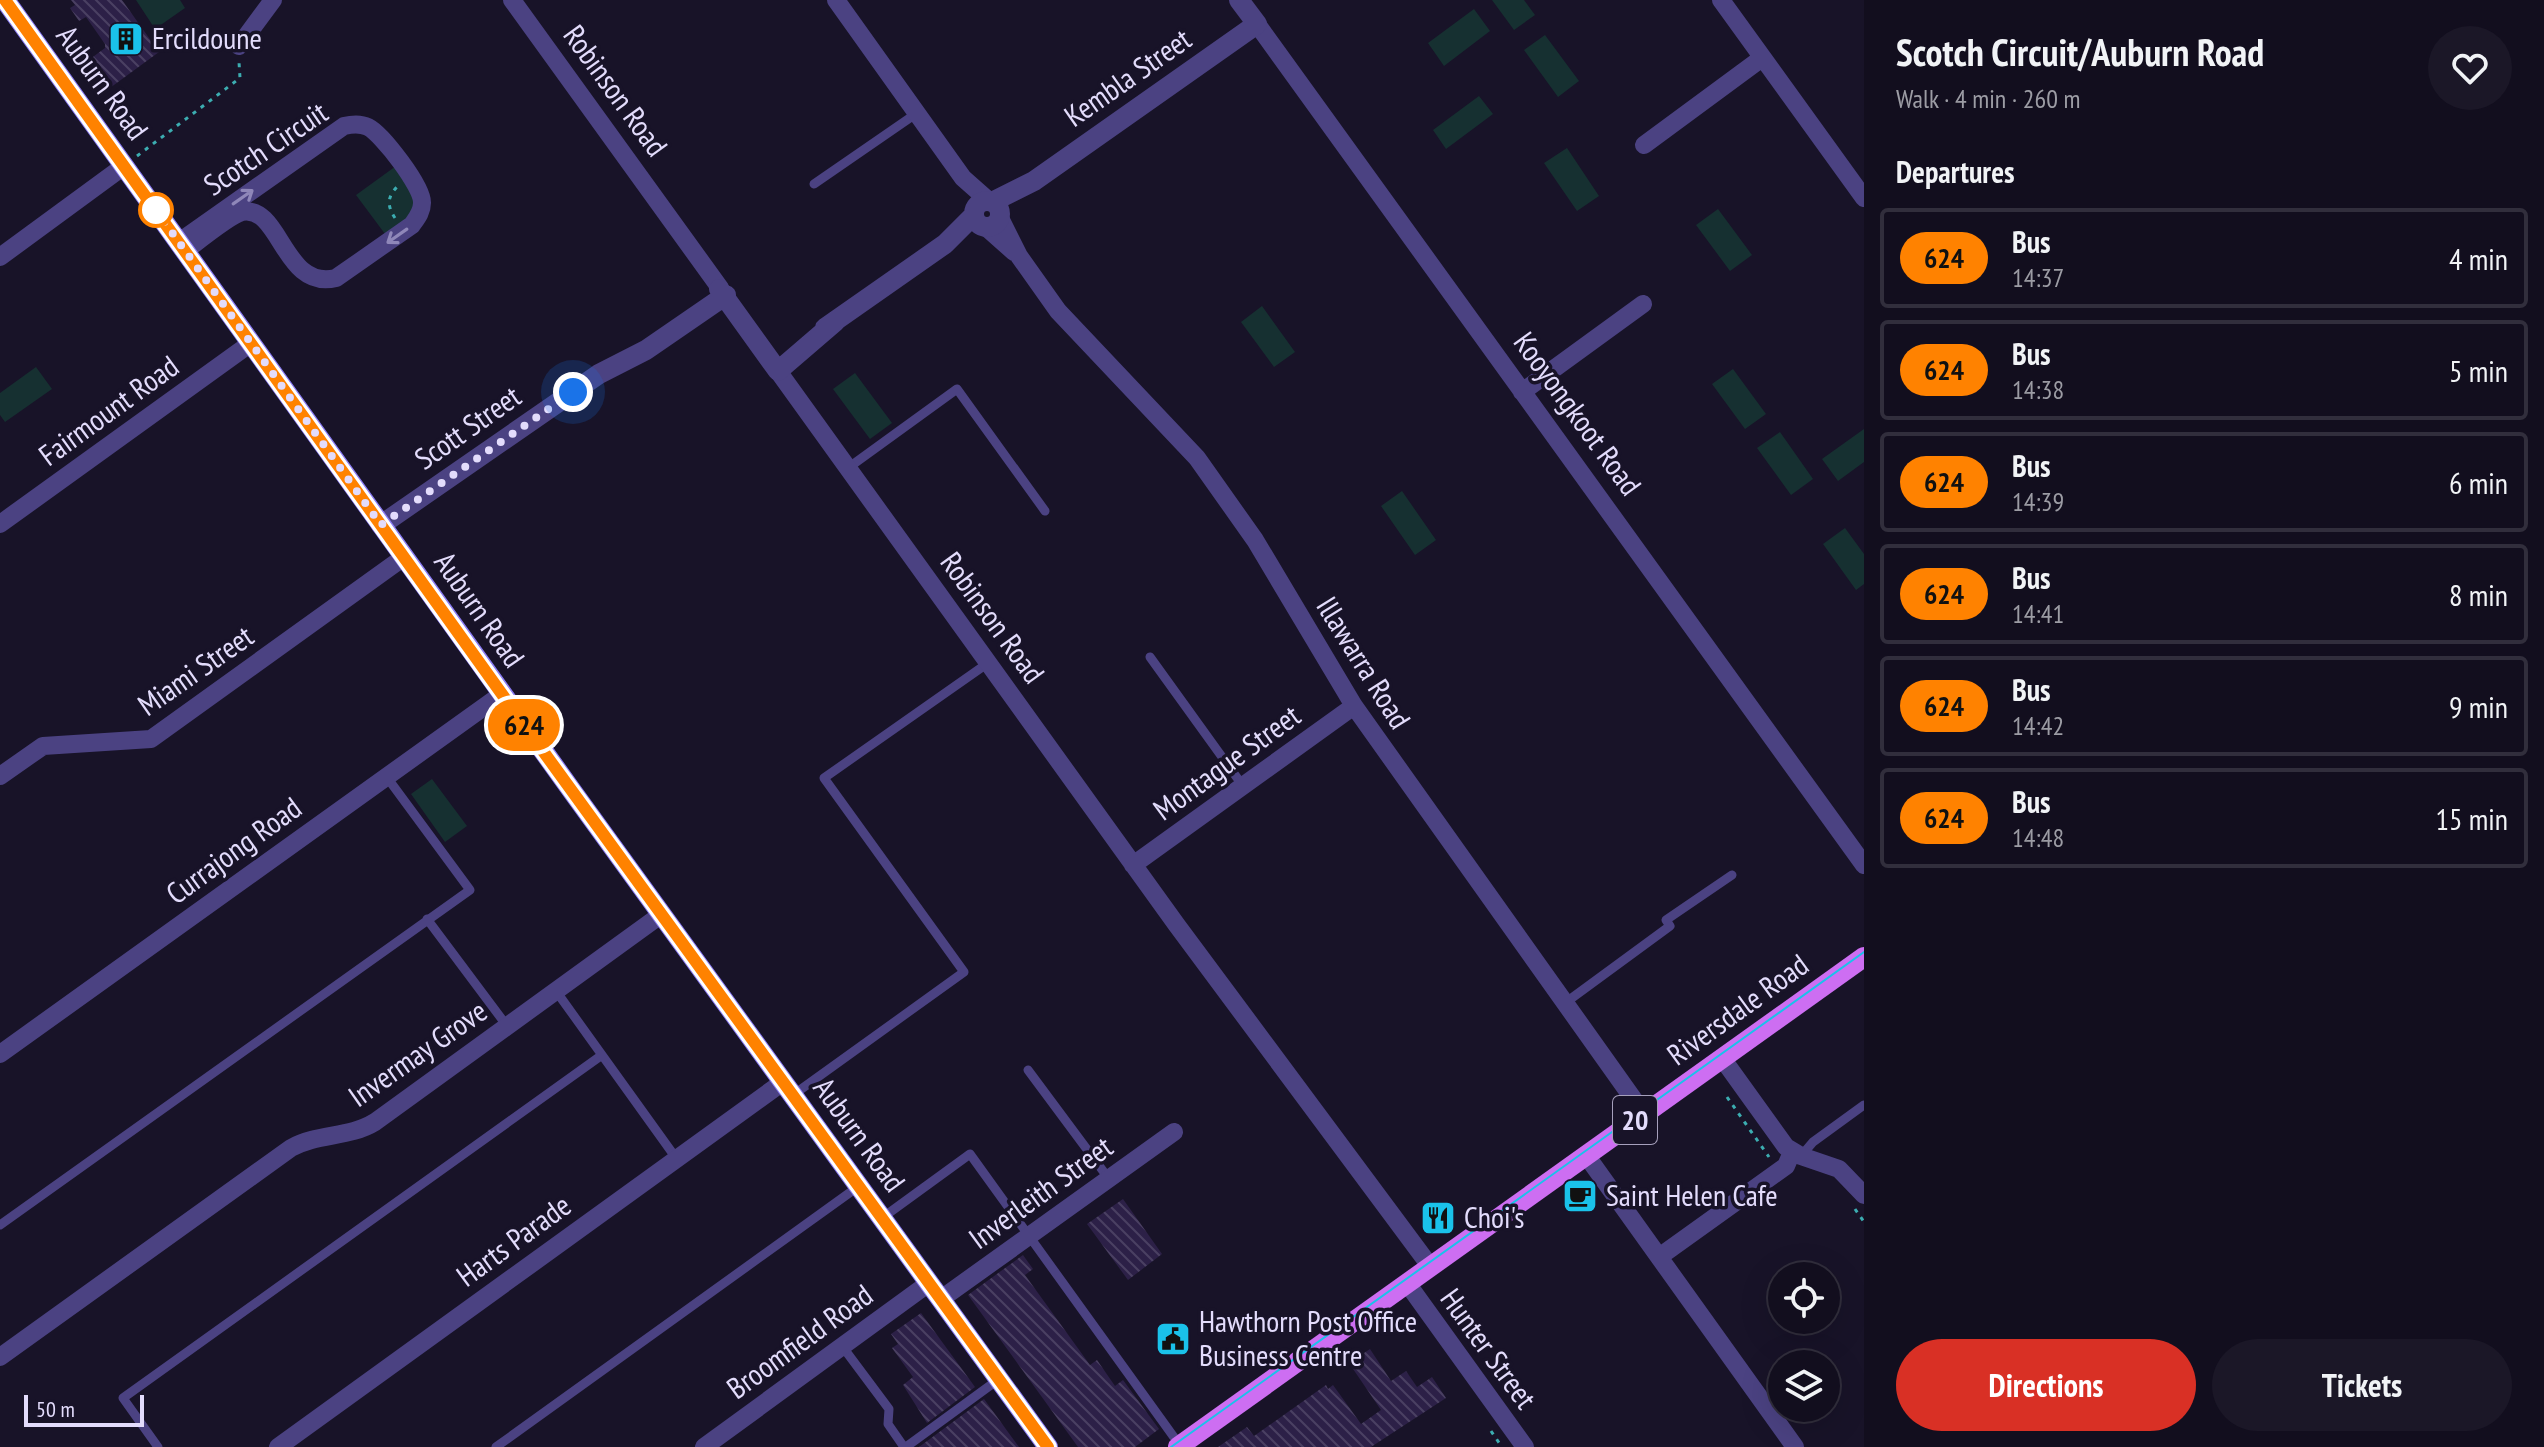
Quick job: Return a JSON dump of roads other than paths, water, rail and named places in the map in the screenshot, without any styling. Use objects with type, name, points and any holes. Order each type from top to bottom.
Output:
[{"type":"main road","name":"Auburn Road","points":[[5,0],[502,694],[1048,1447]]},
{"type":"main road","name":"Riversdale Road","points":[[1179,1447],[1864,957]]},
{"type":"street","points":[[239,46],[273,0]]},
{"type":"street","name":"Robinson Road","points":[[512,0],[1133,865],[1430,1266]]},
{"type":"street","name":"Illawarra Road","points":[[836,0],[1058,311],[1197,458],[1255,540],[1354,706],[1644,1114]]},
{"type":"street","name":"Kooyongkoot Road","points":[[1239,0],[1864,865]]},
{"type":"street","points":[[1721,0],[1864,198]]},
{"type":"street","name":"Kembla Street","points":[[774,365],[1257,24]]},
{"type":"street","points":[[1644,145],[1762,58]]},
{"type":"street","name":"Scotch Circuit","points":[[356,124],[380,135],[420,190],[423,202],[419,215],[404,231],[336,278],[324,281],[312,278],[301,270],[264,219],[253,212],[240,213],[182,246],[344,126],[356,124]]},
{"type":"street","points":[[0,257],[124,166]]},
{"type":"street","name":"Scott Street","points":[[381,525],[599,374],[631,357],[642,344],[723,292]]},
{"type":"street","points":[[1522,392],[1643,304]]},
{"type":"street","name":"Fairmount Road","points":[[0,524],[251,343]]},
{"type":"street","name":"Miami Street","points":[[0,776],[43,746],[151,739],[404,557]]},
{"type":"street","name":"Currajong Road","points":[[0,1054],[502,694]]},
{"type":"street","name":"Montague Street","points":[[1133,865],[1354,706]]},
{"type":"street","name":"Invermay Grove","points":[[0,1357],[291,1148],[311,1139],[367,1127],[662,914]]},
{"type":"street","points":[[1722,1058],[1780,1141],[1797,1154],[1839,1169],[1864,1195]]},
{"type":"street","name":"Harts Parade","points":[[278,1447],[676,1158],[788,1089]]},
{"type":"street","name":"Inverleith Street","points":[[935,1291],[1028,1236],[1174,1132]]},
{"type":"street","points":[[1659,1257],[1782,1169],[1797,1154]]},
{"type":"street","points":[[1586,1155],[1795,1447]]},
{"type":"street","name":"Hunter Street","points":[[1407,1283],[1525,1447]]},
{"type":"street","name":"Broomfield Road","points":[[704,1447],[842,1346],[935,1291]]},
{"type":"lane","points":[[814,184],[917,113]]},
{"type":"lane","points":[[848,468],[957,389],[1045,511]]},
{"type":"lane","points":[[1150,657],[1243,786]]},
{"type":"lane","points":[[788,1089],[964,972],[824,778],[988,663]]},
{"type":"lane","points":[[0,1225],[470,890],[386,776]]},
{"type":"lane","points":[[1565,1003],[1670,926],[1666,920],[1732,875]]},
{"type":"lane","points":[[427,919],[507,1026]]},
{"type":"lane","points":[[556,991],[676,1158]]},
{"type":"lane","points":[[158,1447],[123,1398],[602,1055]]},
{"type":"lane","points":[[1028,1070],[1109,1179]]},
{"type":"lane","points":[[1797,1154],[1864,1105]]},
{"type":"lane","points":[[882,1218],[970,1154],[1179,1447]]},
{"type":"lane","points":[[496,1447],[859,1186]]},
{"type":"lane","points":[[842,1346],[889,1409],[888,1424],[905,1447],[920,1443],[999,1379]]},
{"type":"tram line","points":[[1171,1447],[1864,952]]},
{"type":"place","name":"Ercildoune","points":[[126,39]]},
{"type":"place","name":"Saint Helen Cafe","points":[[1580,1196]]},
{"type":"place","name":"Choi's","points":[[1438,1218]]},
{"type":"place","name":"Hawthorn Post Office Business Centre","points":[[1173,1339]]}]
